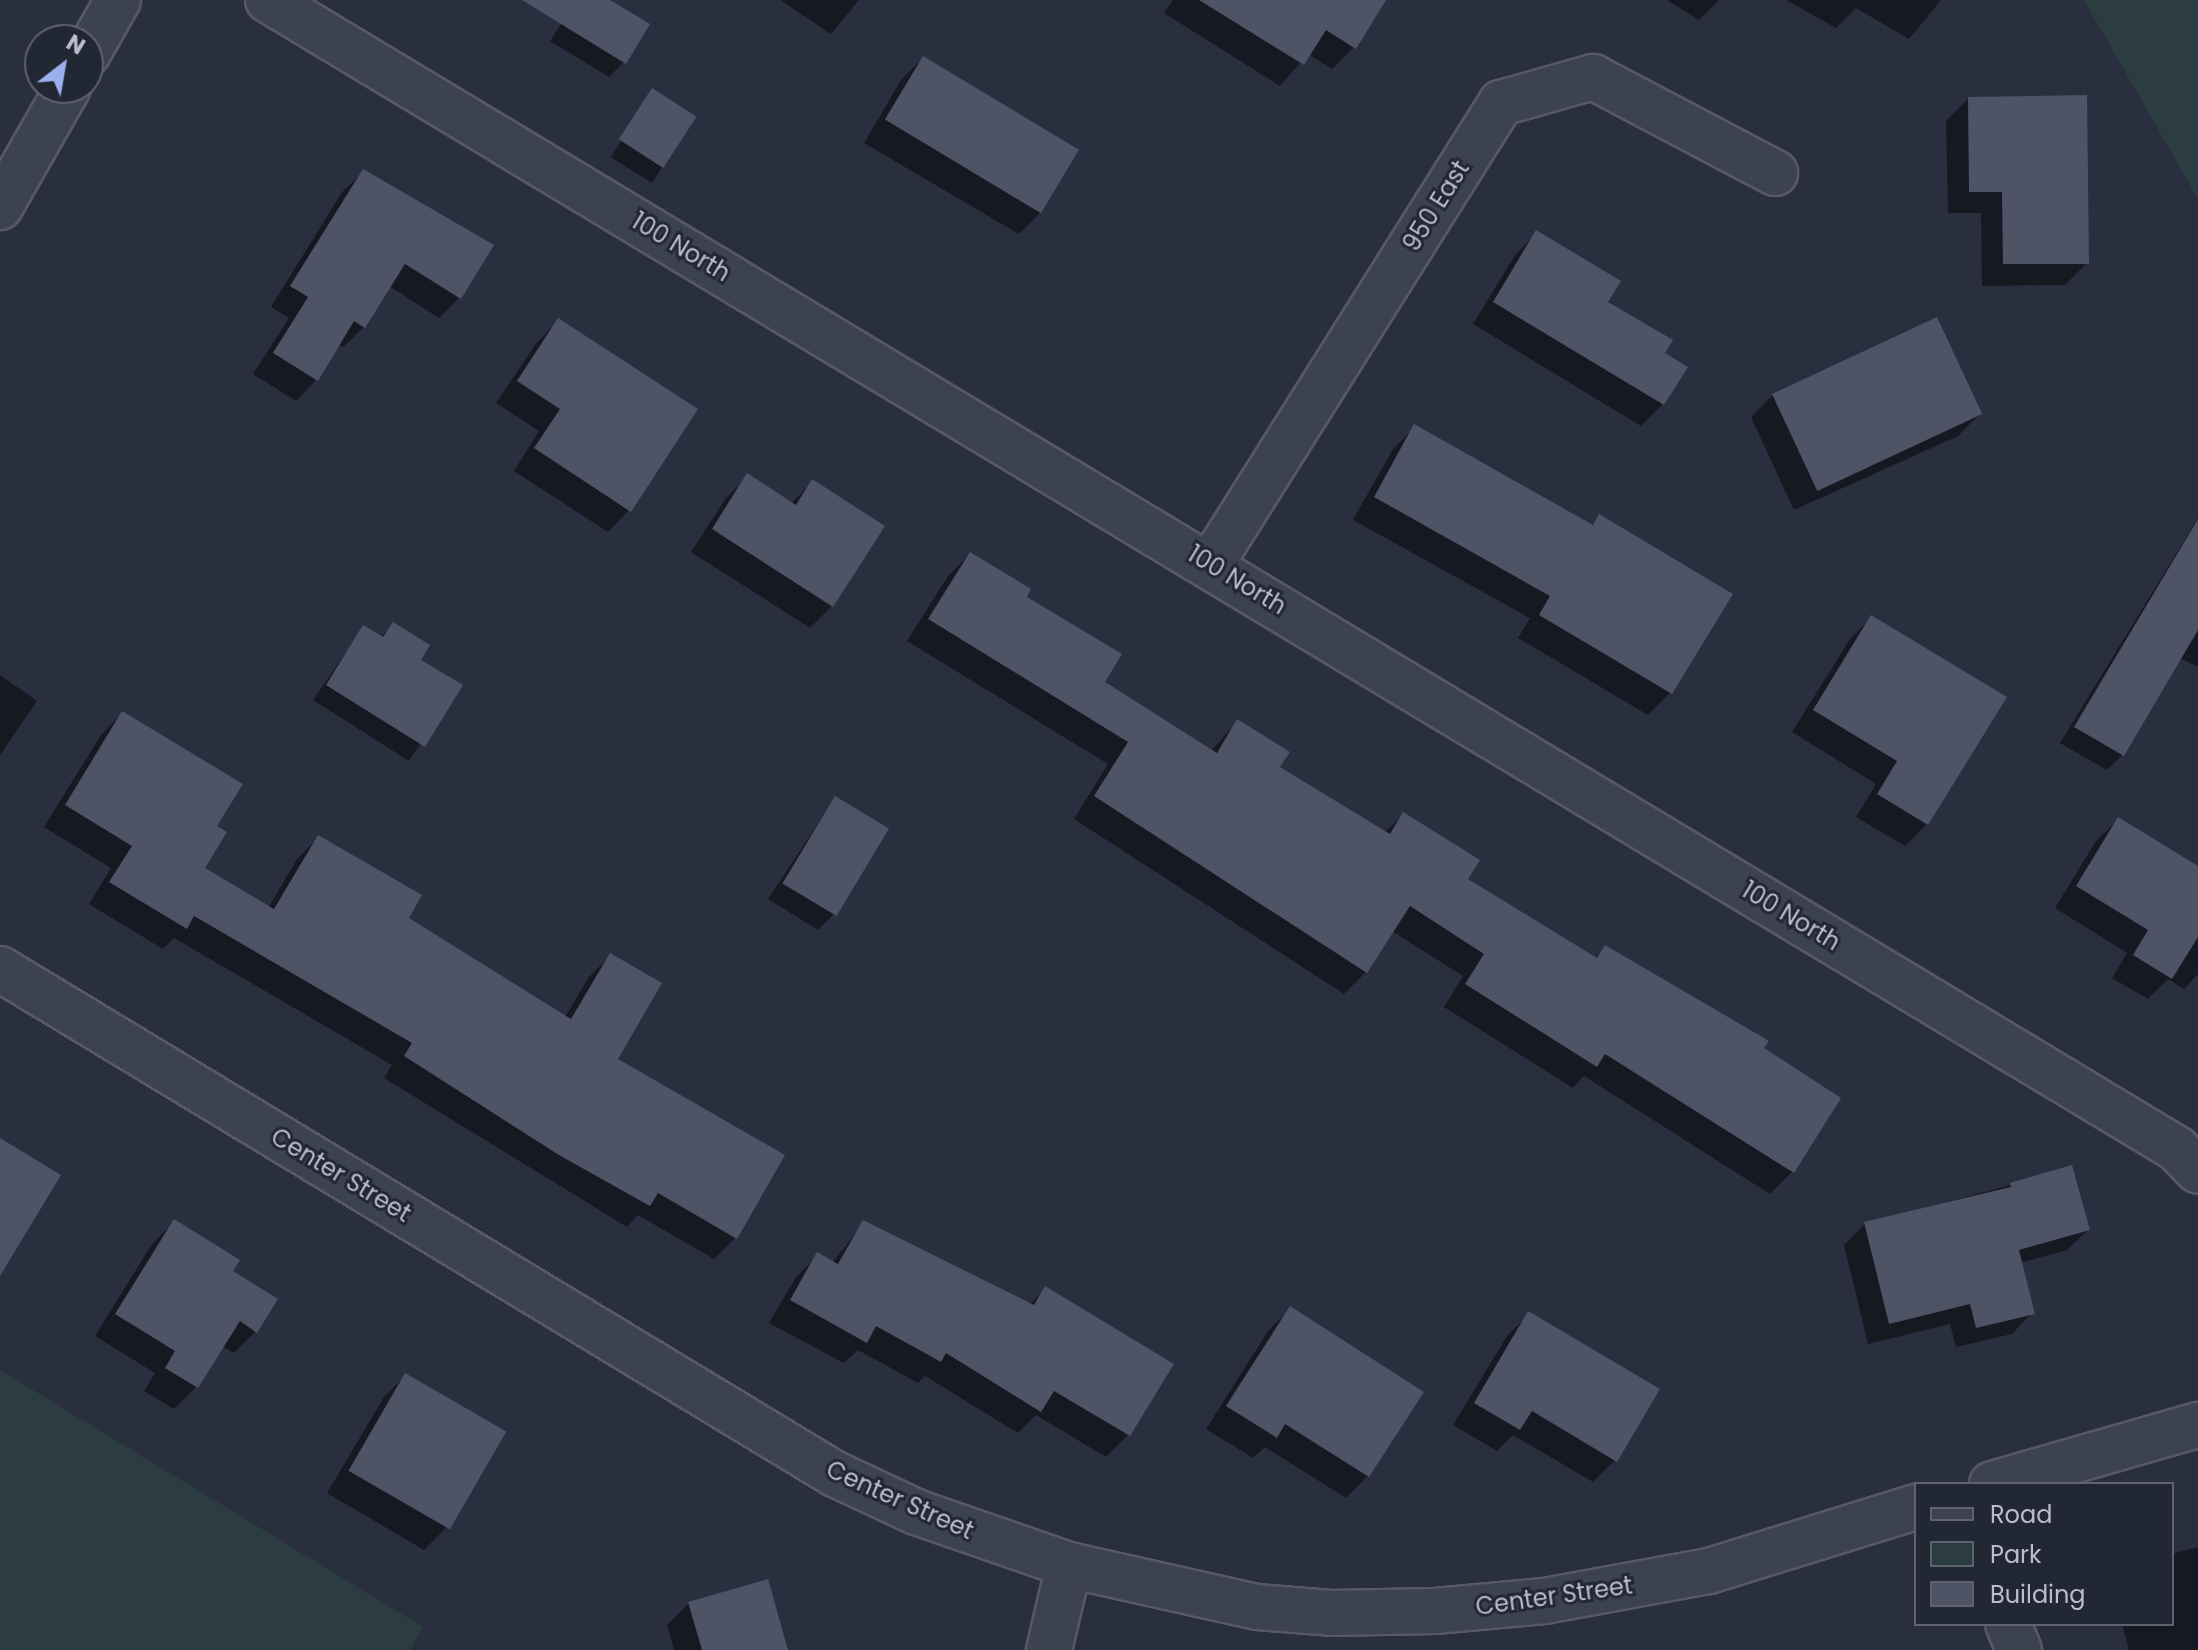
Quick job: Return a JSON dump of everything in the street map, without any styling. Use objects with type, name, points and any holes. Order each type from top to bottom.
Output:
[{"type":"street","points":[[104,25],[118,0]]},
{"type":"street","name":"100 North","points":[[268,0],[1211,564],[2177,1149],[2198,1171]]},
{"type":"street","name":"950 East","points":[[1211,564],[1501,103],[1593,77],[1775,173]]},
{"type":"street","points":[[0,207],[59,104]]},
{"type":"street","name":"Center Street","points":[[0,969],[835,1474],[916,1512],[1069,1565],[1257,1607],[1331,1613],[1435,1611],[1545,1601],[1709,1571],[1914,1508]]},
{"type":"street","points":[[1999,1482],[2198,1425]]},
{"type":"street","points":[[1049,1650],[1069,1565]]},
{"type":"street","points":[[2009,1626],[2019,1650]]},
{"type":"green space","points":[[2084,0],[2198,0],[2198,199]]},
{"type":"green space","points":[[0,1370],[423,1627],[410,1650],[0,1650]]},
{"type":"building","points":[[522,0],[610,0],[650,24],[626,64]]},
{"type":"building","points":[[1199,0],[1386,0],[1356,49],[1326,30],[1304,65]]},
{"type":"building","points":[[923,56],[1079,150],[1041,213],[885,119]]},
{"type":"building","points":[[652,88],[696,117],[663,168],[619,139]]},
{"type":"building","points":[[2087,95],[2089,264],[2003,264],[2002,192],[1969,192],[1968,97]]},
{"type":"building","points":[[363,169],[494,245],[461,299],[405,264],[365,328],[354,321],[318,381],[273,353],[308,297],[290,286]]},
{"type":"building","points":[[1536,230],[1621,281],[1608,302],[1673,340],[1665,353],[1688,367],[1664,405],[1493,302]]},
{"type":"building","points":[[1937,317],[1982,414],[1817,491],[1772,394]]},
{"type":"building","points":[[558,318],[698,409],[631,512],[534,448],[560,409],[517,381]]},
{"type":"building","points":[[1414,424],[1593,525],[1599,514],[1733,594],[1672,694],[1539,615],[1550,596],[1374,497]]},
{"type":"building","points":[[747,473],[796,505],[812,479],[885,526],[833,607],[712,529]]},
{"type":"building","points":[[2198,519],[2198,630],[2124,756],[2074,727]]},
{"type":"building","points":[[970,552],[1031,589],[1027,597],[1122,654],[1105,682],[1217,753],[1237,719],[1290,752],[1280,767],[1390,834],[1403,812],[1480,860],[1468,879],[1597,958],[1605,945],[1769,1041],[1764,1048],[1841,1098],[1794,1173],[1605,1054],[1597,1067],[1465,984],[1484,954],[1410,906],[1367,973],[1094,796],[1128,742],[928,619]]},
{"type":"building","points":[[1871,615],[2007,697],[1928,825],[1877,794],[1897,761],[1813,710]]},
{"type":"building","points":[[393,622],[430,645],[421,660],[463,685],[425,747],[326,685],[363,625],[383,637]]},
{"type":"building","points":[[122,711],[243,784],[217,826],[227,832],[205,868],[274,909],[318,835],[422,895],[409,918],[571,1019],[610,953],[662,983],[618,1059],[785,1155],[737,1239],[658,1193],[650,1206],[559,1155],[404,1056],[412,1043],[194,916],[187,929],[109,882],[132,846],[65,805]]},
{"type":"building","points":[[835,796],[889,828],[836,916],[782,883]]},
{"type":"building","points":[[2118,817],[2198,866],[2198,937],[2172,979],[2133,955],[2148,930],[2076,886]]},
{"type":"building","points":[[0,1138],[61,1175],[0,1276]]},
{"type":"building","points":[[2072,1165],[2090,1230],[2019,1250],[2035,1314],[1976,1328],[1970,1304],[1889,1324],[1864,1222],[2011,1187],[2010,1183]]},
{"type":"building","points":[[174,1219],[240,1260],[233,1271],[278,1299],[257,1333],[240,1321],[198,1388],[165,1368],[175,1351],[115,1314]]},
{"type":"building","points":[[863,1220],[1034,1305],[1045,1286],[1174,1364],[1130,1436],[1054,1391],[1041,1412],[946,1353],[941,1362],[876,1326],[867,1343],[790,1300],[817,1252],[838,1264]]},
{"type":"building","points":[[1290,1306],[1424,1392],[1369,1477],[1285,1424],[1277,1438],[1226,1406]]},
{"type":"building","points":[[1528,1311],[1660,1389],[1617,1462],[1532,1411],[1520,1430],[1474,1403]]},
{"type":"building","points":[[405,1373],[506,1432],[450,1529],[348,1471]]},
{"type":"building","points":[[768,1579],[788,1650],[702,1650],[688,1602]]}]
